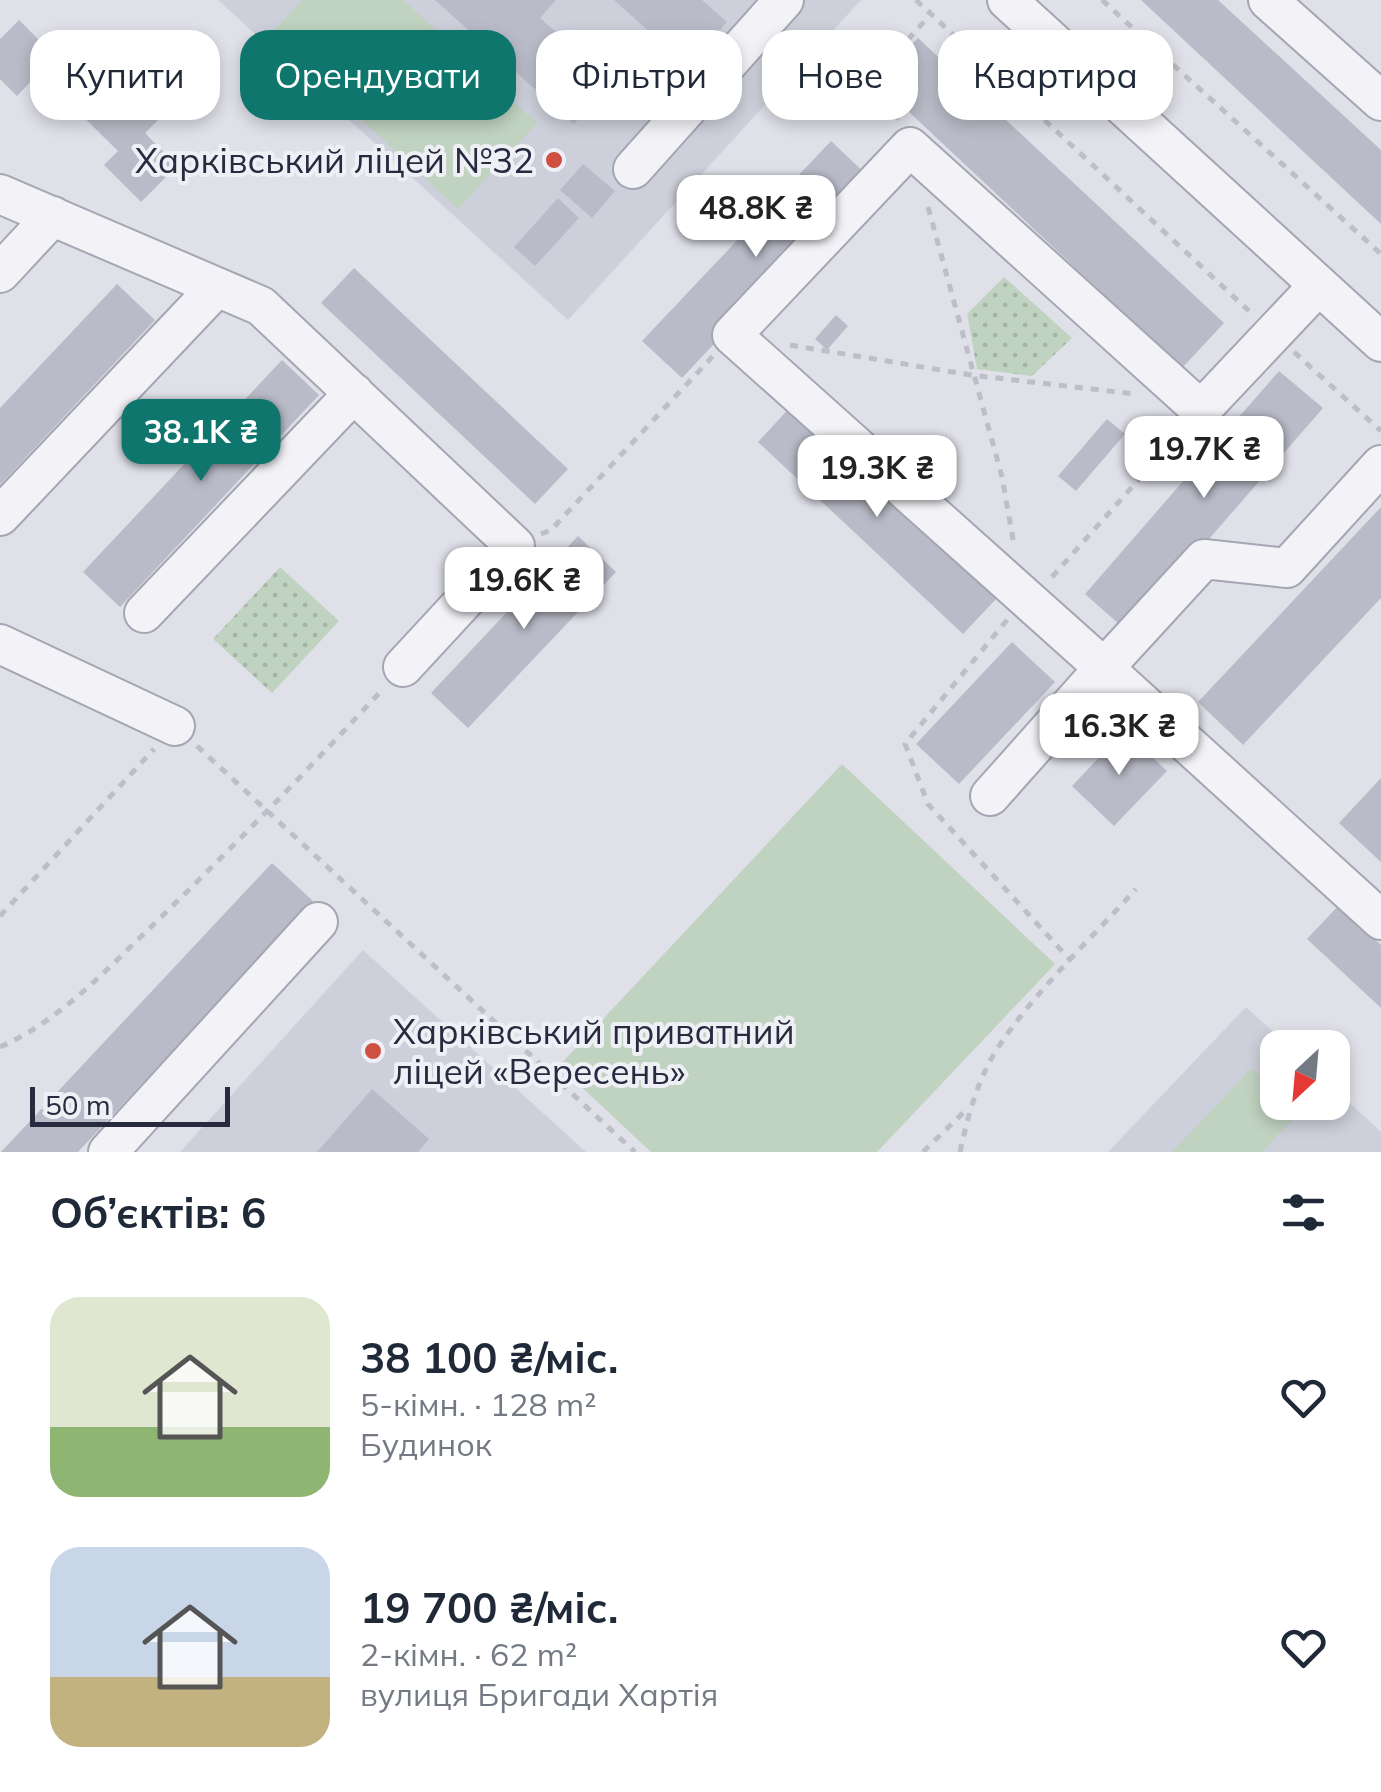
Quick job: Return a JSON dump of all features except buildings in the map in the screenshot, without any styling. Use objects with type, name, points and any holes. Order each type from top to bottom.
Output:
[{"type":"street","points":[[633,169],[784,0]]},
{"type":"street","points":[[1007,0],[1381,342]]},
{"type":"street","points":[[1268,0],[1374,81]]},
{"type":"street","points":[[1318,286],[1200,410],[901,133],[732,336],[1380,918]]},
{"type":"street","points":[[0,194],[261,306],[516,546],[403,666]]},
{"type":"street","points":[[0,272],[53,216]]},
{"type":"street","points":[[0,516],[217,287]]},
{"type":"street","points":[[144,614],[354,392]]},
{"type":"street","points":[[990,796],[1204,558],[1287,568],[1381,465]]},
{"type":"street","points":[[0,644],[175,726]]},
{"type":"street","points":[[108,1152],[318,922]]},
{"type":"path","points":[[916,0],[1378,429],[1381,418]]},
{"type":"path","points":[[1102,0],[1381,254]]},
{"type":"path","points":[[901,133],[864,88],[931,14]]},
{"type":"path","points":[[924,196],[1002,477],[1014,545]]},
{"type":"path","points":[[516,546],[550,530],[732,336]]},
{"type":"path","points":[[788,344],[972,375],[1144,396]]},
{"type":"path","points":[[1030,602],[1200,410]]},
{"type":"path","points":[[0,1047],[32,1033],[80,995],[269,812],[403,666]]},
{"type":"path","points":[[0,916],[175,726],[635,1152]]},
{"type":"path","points":[[960,1152],[970,1106],[996,1051],[1027,1010],[1136,889]]},
{"type":"path","points":[[923,1152],[970,1106]]},
{"type":"shaded area","name":"Харківський ліцей №32","points":[[218,0],[861,0],[834,30],[762,30],[762,108],[568,320],[349,120],[516,120],[516,30],[251,30]]},
{"type":"shaded area","name":"Харківський приватний ліцей «Вересень»","points":[[363,950],[586,1152],[180,1152]]},
{"type":"shaded area","points":[[1246,1007],[1271,1030],[1260,1030],[1260,1120],[1350,1120],[1350,1103],[1381,1132],[1381,1152],[1108,1152]]},
{"type":"green space","points":[[302,0],[403,0],[436,30],[275,30]]},
{"type":"green space","points":[[516,104],[537,123],[458,209],[362,120],[516,120]]},
{"type":"green space","points":[[1004,277],[1072,338],[1032,376],[977,369],[967,314]]},
{"type":"green space","points":[[280,567],[339,621],[272,693],[213,639]]},
{"type":"green space","points":[[842,764],[1055,964],[877,1152],[651,1152],[559,1066]]},
{"type":"green space","points":[[1252,1068],[1260,1076],[1260,1120],[1292,1120],[1262,1152],[1172,1152]]},
{"type":"place","name":"Харківський ліцей №32","points":[[554,160]]},
{"type":"place","name":"Харківський приватний ліцей «Вересень»","points":[[373,1051]]}]
